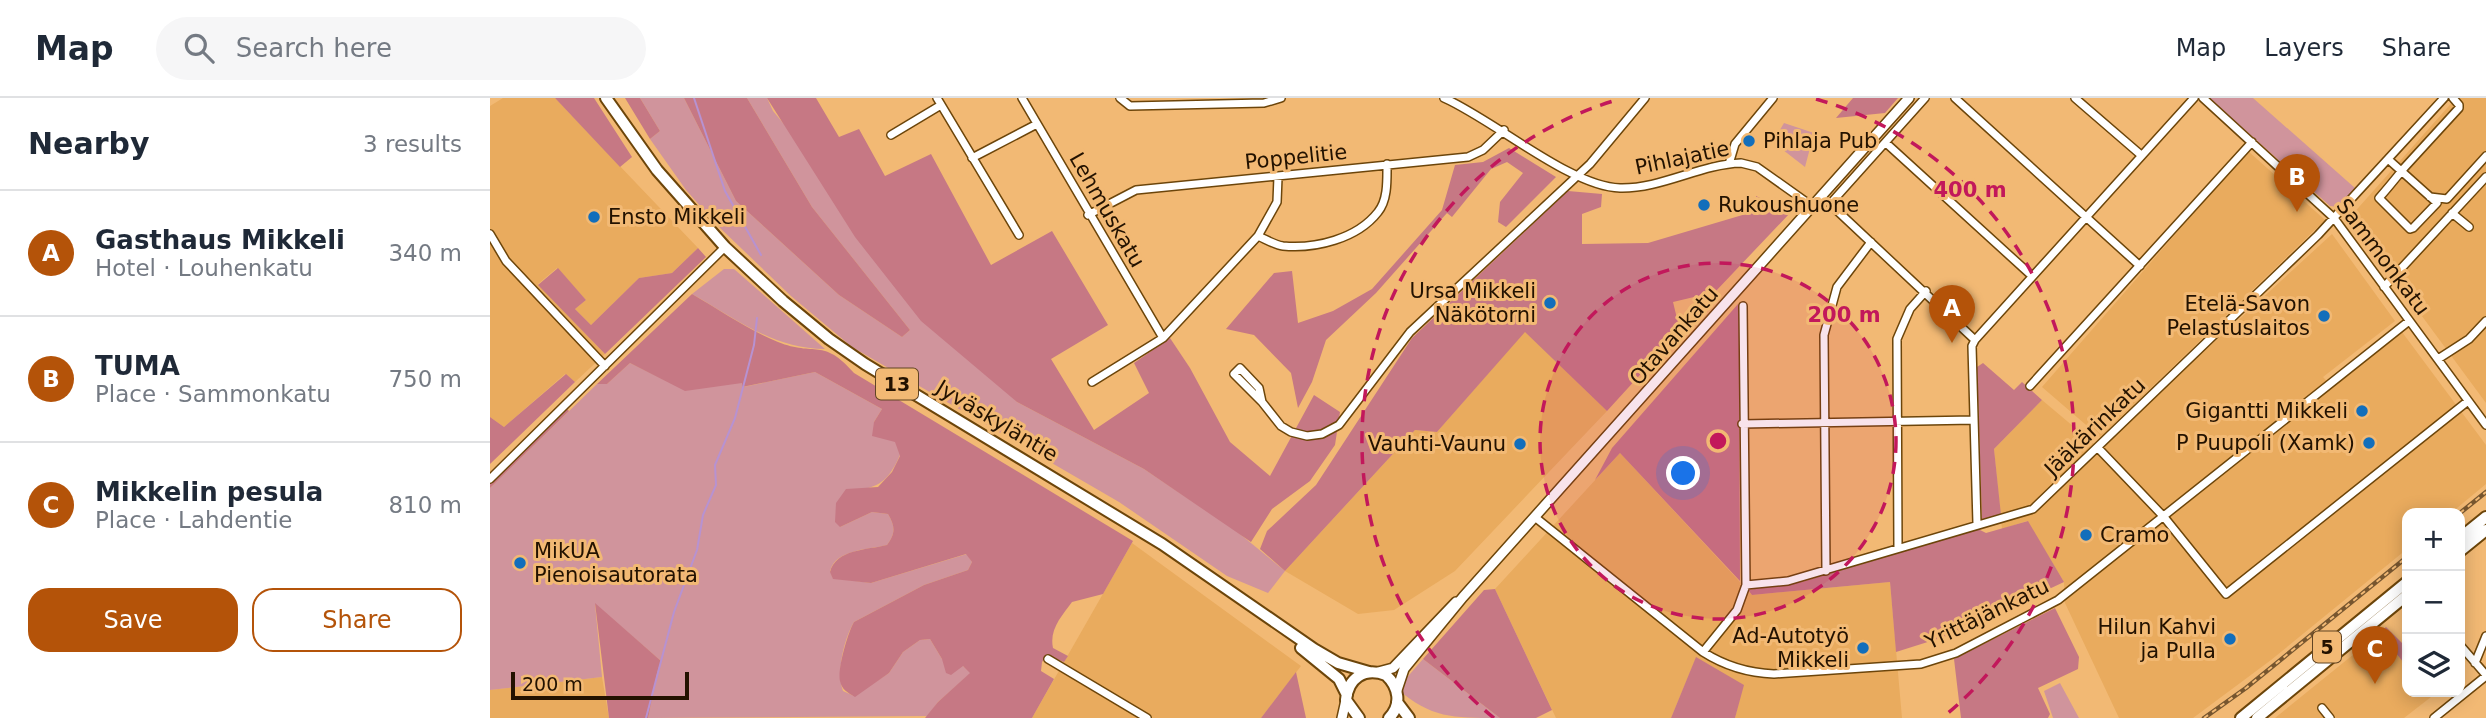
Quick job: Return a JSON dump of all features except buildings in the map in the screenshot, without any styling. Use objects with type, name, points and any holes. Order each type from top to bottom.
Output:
[{"type":"highway","name":"Jyväskyläntie","points":[[606,98],[657,170],[725,247],[783,301],[846,352],[1162,544],[1338,663],[1374,672]]},
{"type":"highway","points":[[2465,534],[2486,517]]},
{"type":"highway","points":[[2465,547],[2486,530]]},
{"type":"highway","name":"5","points":[[2241,718],[2402,586]]},
{"type":"highway","name":"5","points":[[2257,718],[2402,599]]},
{"type":"highway","name":"Jyväskyläntie","points":[[1245,602],[1343,683],[1347,697]]},
{"type":"highway","points":[[1347,697],[1353,680],[1374,672]]},
{"type":"highway","name":"13","points":[[1374,672],[1390,679],[1409,718]]},
{"type":"highway","name":"13","points":[[1347,697],[1359,718]]},
{"type":"highway","points":[[1389,718],[1397,697]]},
{"type":"main road","name":"Otavankatu","points":[[1397,697],[1398,681],[1404,669],[1463,597],[1909,98]]},
{"type":"main road","name":"Otavankatu","points":[[1374,672],[1393,668],[1451,605],[1463,597]]},
{"type":"main road","points":[[1342,718],[1347,697]]},
{"type":"street","name":"Lehmuskatu","points":[[1021,98],[1163,338]]},
{"type":"street","points":[[1120,98],[1130,106],[1264,103],[1281,98]]},
{"type":"street","points":[[1157,98],[1170,104]]},
{"type":"street","name":"Pihlajatie","points":[[1444,98],[1504,130],[1575,176],[1597,185],[1621,188],[1729,164],[1757,167],[1812,206]]},
{"type":"street","points":[[1262,402],[1259,388],[1240,368],[1234,374],[1281,426],[1291,432],[1314,435],[1339,425],[1410,332],[1590,164],[1645,98]]},
{"type":"street","points":[[1729,164],[1735,144],[1773,98]]},
{"type":"street","points":[[1925,98],[1830,204],[1926,291],[1975,340]]},
{"type":"street","points":[[1955,98],[2140,266]]},
{"type":"street","points":[[2075,98],[2141,155]]},
{"type":"street","points":[[1977,524],[1975,340],[2194,98]]},
{"type":"street","name":"Sammonkatu","points":[[2203,98],[2334,218],[2486,425]]},
{"type":"street","name":"Jääkärinkatu","points":[[1746,585],[1788,582],[2033,509],[2099,449],[2334,218],[2444,98]]},
{"type":"street","points":[[2389,160],[2401,172],[2437,203],[2410,229],[2379,198],[2401,172],[2459,108],[2455,100]]},
{"type":"street","points":[[891,135],[939,102],[1019,235]]},
{"type":"street","points":[[972,159],[1037,124]]},
{"type":"street","name":"Poppelitie","points":[[1088,215],[1136,190],[1468,157],[1483,150],[1504,130]]},
{"type":"street","points":[[2030,386],[2252,142]]},
{"type":"street","points":[[1886,143],[2032,276]]},
{"type":"street","points":[[2429,197],[2447,199],[2486,156]]},
{"type":"street","points":[[1258,236],[1281,246],[1326,244],[1362,226],[1379,211],[1386,191],[1387,164]]},
{"type":"street","points":[[1093,382],[1163,338],[1258,236],[1276,202],[1278,177]]},
{"type":"street","points":[[2384,287],[2486,177]]},
{"type":"street","points":[[2452,213],[2469,227]]},
{"type":"street","points":[[490,234],[506,261],[605,366]]},
{"type":"street","points":[[1826,571],[1822,359],[1829,312],[1845,273],[1871,242]]},
{"type":"street","points":[[490,479],[725,247]]},
{"type":"street","points":[[1898,548],[1897,339],[1910,309],[1926,291]]},
{"type":"street","points":[[1703,652],[1737,610],[1746,585],[1742,424],[1743,306]]},
{"type":"street","name":"Yrittäjänkatu","points":[[1536,518],[1703,652],[1734,668],[1755,673],[1920,664],[1944,658],[2073,590],[2409,321]]},
{"type":"street","points":[[2438,359],[2469,339],[2486,321]]},
{"type":"street","points":[[2099,449],[2164,517],[2226,594],[2468,401]]},
{"type":"street","points":[[1742,424],[1974,420]]},
{"type":"street","points":[[2476,663],[2486,636]]},
{"type":"street","points":[[2434,718],[2486,675],[2465,651]]},
{"type":"street","points":[[1048,659],[1147,718]]},
{"type":"street","points":[[2322,708],[2330,718]]},
{"type":"shaded area","points":[[503,98],[555,98],[698,248],[672,273],[639,278],[591,325],[575,309],[586,300],[557,268],[538,284],[605,354],[575,382],[565,374],[504,427],[490,417],[490,106]]},
{"type":"shaded area","points":[[555,98],[594,98],[632,157],[620,167]]},
{"type":"shaded area","points":[[625,98],[640,98],[660,131],[650,139]]},
{"type":"shaded area","points":[[640,98],[684,98],[736,201],[839,295],[902,337],[910,330],[812,207],[747,98],[767,98],[773,111],[1017,402],[1144,469],[1235,530],[1285,571],[1268,593],[1227,576],[1119,502],[852,347],[791,296],[718,226],[686,190],[650,139],[660,131]]},
{"type":"shaded area","points":[[684,98],[747,98],[812,207],[910,330],[902,337],[839,295],[736,201]]},
{"type":"shaded area","points":[[767,98],[816,98],[839,137],[859,129],[885,176],[931,154],[991,265],[1052,231],[1108,325],[1051,359],[1094,430],[1149,393],[1134,363],[1170,338],[1190,368],[1230,442],[1270,476],[1314,395],[1340,412],[1335,445],[1310,481],[1272,509],[1251,542],[1144,469],[1017,402],[921,321],[855,237]]},
{"type":"shaded area","points":[[1853,98],[1898,98],[1885,113],[1836,118]]},
{"type":"shaded area","points":[[2209,98],[2253,98],[2355,188],[2338,207],[2330,206]]},
{"type":"shaded area","points":[[2456,98],[2486,98],[2486,403],[2416,308],[2395,272],[2351,216]]},
{"type":"shaded area","points":[[1784,123],[1814,133],[1805,167],[1773,142]]},
{"type":"shaded area","points":[[1509,148],[1556,177],[1506,227],[1498,222],[1500,202],[1523,173],[1507,162],[1491,169],[1452,217],[1447,213],[1376,293],[1326,340],[1312,382],[1298,408],[1291,373],[1254,335],[1226,329],[1274,273],[1292,271],[1298,323],[1333,311],[1372,289],[1442,210],[1455,165],[1483,162]]},
{"type":"shaded area","points":[[2248,151],[2325,220],[2100,437],[2042,387]]},
{"type":"shaded area","points":[[1568,191],[1602,194],[1601,207],[1582,214],[1582,244],[1648,243],[1756,211],[1756,196],[1790,213],[1715,292],[1673,302],[1680,331],[1607,411],[1525,332],[1437,432],[1415,430],[1285,571],[1260,549],[1267,531],[1316,485],[1412,338]]},
{"type":"shaded area","points":[[2332,234],[2395,321],[2323,377],[2332,387],[2402,332],[2486,445],[2486,484],[2457,508],[2402,508],[2402,553],[2271,660],[2193,718],[2119,718],[2065,603],[2064,582],[2027,521],[2002,529],[1994,449],[2042,400],[2099,448]]},
{"type":"shaded area","points":[[698,248],[706,257],[605,354],[538,285],[558,268],[586,300],[575,309],[591,325],[639,278],[672,273]]},
{"type":"shaded area","points":[[724,269],[734,269],[825,349],[806,348],[772,338],[692,294]]},
{"type":"shaded area","points":[[692,294],[745,326],[778,342],[834,355],[854,373],[1133,541],[1103,594],[1072,602],[1057,623],[1053,648],[1068,656],[1064,662],[1047,655],[1042,662],[1041,671],[1054,679],[1032,718],[925,718],[938,702],[970,673],[963,666],[951,675],[946,673],[942,659],[930,639],[920,640],[903,652],[889,673],[855,697],[842,687],[839,676],[846,642],[854,622],[924,585],[968,570],[972,562],[966,554],[871,583],[833,579],[830,572],[839,559],[853,552],[887,545],[892,537],[893,526],[888,514],[872,512],[840,527],[835,522],[836,503],[846,489],[878,487],[892,472],[900,456],[895,442],[872,436],[874,422],[882,409],[815,372],[742,387],[742,383],[685,391],[630,363],[607,384],[597,384]]},
{"type":"shaded area","points":[[1738,304],[1740,581],[1620,453],[1595,480],[1612,448]]},
{"type":"shaded area","points":[[1525,331],[1607,411],[1455,571],[1394,610],[1358,614],[1285,571],[1415,430],[1437,432]]},
{"type":"shaded area","points":[[630,363],[685,390],[743,382],[743,387],[815,372],[882,409],[874,422],[896,442],[900,455],[884,480],[858,490],[840,527],[872,512],[888,514],[893,526],[892,537],[887,545],[839,558],[830,571],[833,578],[871,583],[967,554],[972,562],[968,570],[924,585],[854,622],[842,656],[841,683],[843,691],[854,696],[889,673],[903,652],[920,640],[930,639],[942,659],[963,666],[971,673],[938,702],[928,716],[648,718],[661,661],[595,604],[602,677],[490,690],[490,488],[597,384],[607,384]]},
{"type":"shaded area","points":[[1983,363],[2014,390],[2022,382],[2042,400],[1994,449],[2001,515],[1982,519],[1977,367]]},
{"type":"shaded area","points":[[566,374],[575,382],[490,464],[490,417],[504,427]]},
{"type":"shaded area","points":[[567,409],[569,411],[490,488],[490,483]]},
{"type":"shaded area","points":[[1620,453],[1752,595],[1890,582],[1902,718],[1735,718],[1743,685],[1696,658],[1671,718],[1556,718],[1495,589]]},
{"type":"shaded area","points":[[2028,521],[2064,582],[1953,634],[1896,652],[1890,582],[1752,595],[1748,590],[1802,582],[1978,529],[1986,533]]},
{"type":"shaded area","points":[[1132,543],[1301,666],[1261,718],[1032,718]]},
{"type":"shaded area","points":[[1495,589],[1552,710],[1536,718],[1500,718],[1423,659],[1484,590]]},
{"type":"shaded area","points":[[595,603],[661,661],[648,718],[609,718]]},
{"type":"shaded area","points":[[2055,608],[2079,657],[2078,669],[2038,688],[2050,714],[2048,718],[1961,718],[1954,659]]},
{"type":"shaded area","points":[[2386,627],[2402,643],[2402,661],[2380,633]]},
{"type":"shaded area","points":[[2380,633],[2402,661],[2402,697],[2431,697],[2404,718],[2275,718]]},
{"type":"shaded area","points":[[1696,657],[1744,685],[1735,718],[1671,718]]},
{"type":"shaded area","points":[[1423,659],[1500,718],[1468,718],[1443,714],[1409,699],[1397,689]]},
{"type":"shaded area","points":[[1296,672],[1306,718],[1261,718]]},
{"type":"shaded area","points":[[602,677],[609,718],[490,718],[490,690]]},
{"type":"shaded area","points":[[2060,683],[2079,718],[2053,718],[2044,691]]},
{"type":"waterway","points":[[694,98],[725,191],[761,255]]},
{"type":"waterway","points":[[646,718],[674,612],[697,550],[703,515],[716,485],[715,465],[735,418],[754,345],[757,318]]},
{"type":"railway","points":[[2465,509],[2486,492]]},
{"type":"railway","points":[[2204,718],[2246,688],[2402,561]]},
{"type":"place","name":"Pihlaja Pub","points":[[1749,141]]},
{"type":"place","name":"Rukoushuone","points":[[1704,205]]},
{"type":"place","name":"TUMA","points":[[2297,212]]},
{"type":"place","name":"Ensto Mikkeli","points":[[594,217]]},
{"type":"place","name":"Ursa Mikkeli Näkötorni","points":[[1550,303]]},
{"type":"place","name":"Etelä-Savon Pelastuslaitos","points":[[2324,316]]},
{"type":"place","name":"Gasthaus Mikkeli","points":[[1952,343]]},
{"type":"place","name":"Gigantti Mikkeli","points":[[2362,411]]},
{"type":"place","name":"P Puupoli (Xamk)","points":[[2369,443]]},
{"type":"place","name":"Vauhti-Vaunu","points":[[1520,444]]},
{"type":"place","name":"Cramo","points":[[2086,535]]},
{"type":"place","name":"MikUA Pienoisautorata","points":[[520,563]]},
{"type":"place","name":"Hilun Kahvi ja Pulla","points":[[2230,639]]},
{"type":"place","name":"Ad-Autotyö Mikkeli","points":[[1863,648]]},
{"type":"place","name":"Mikkelin pesula","points":[[2375,684]]}]
